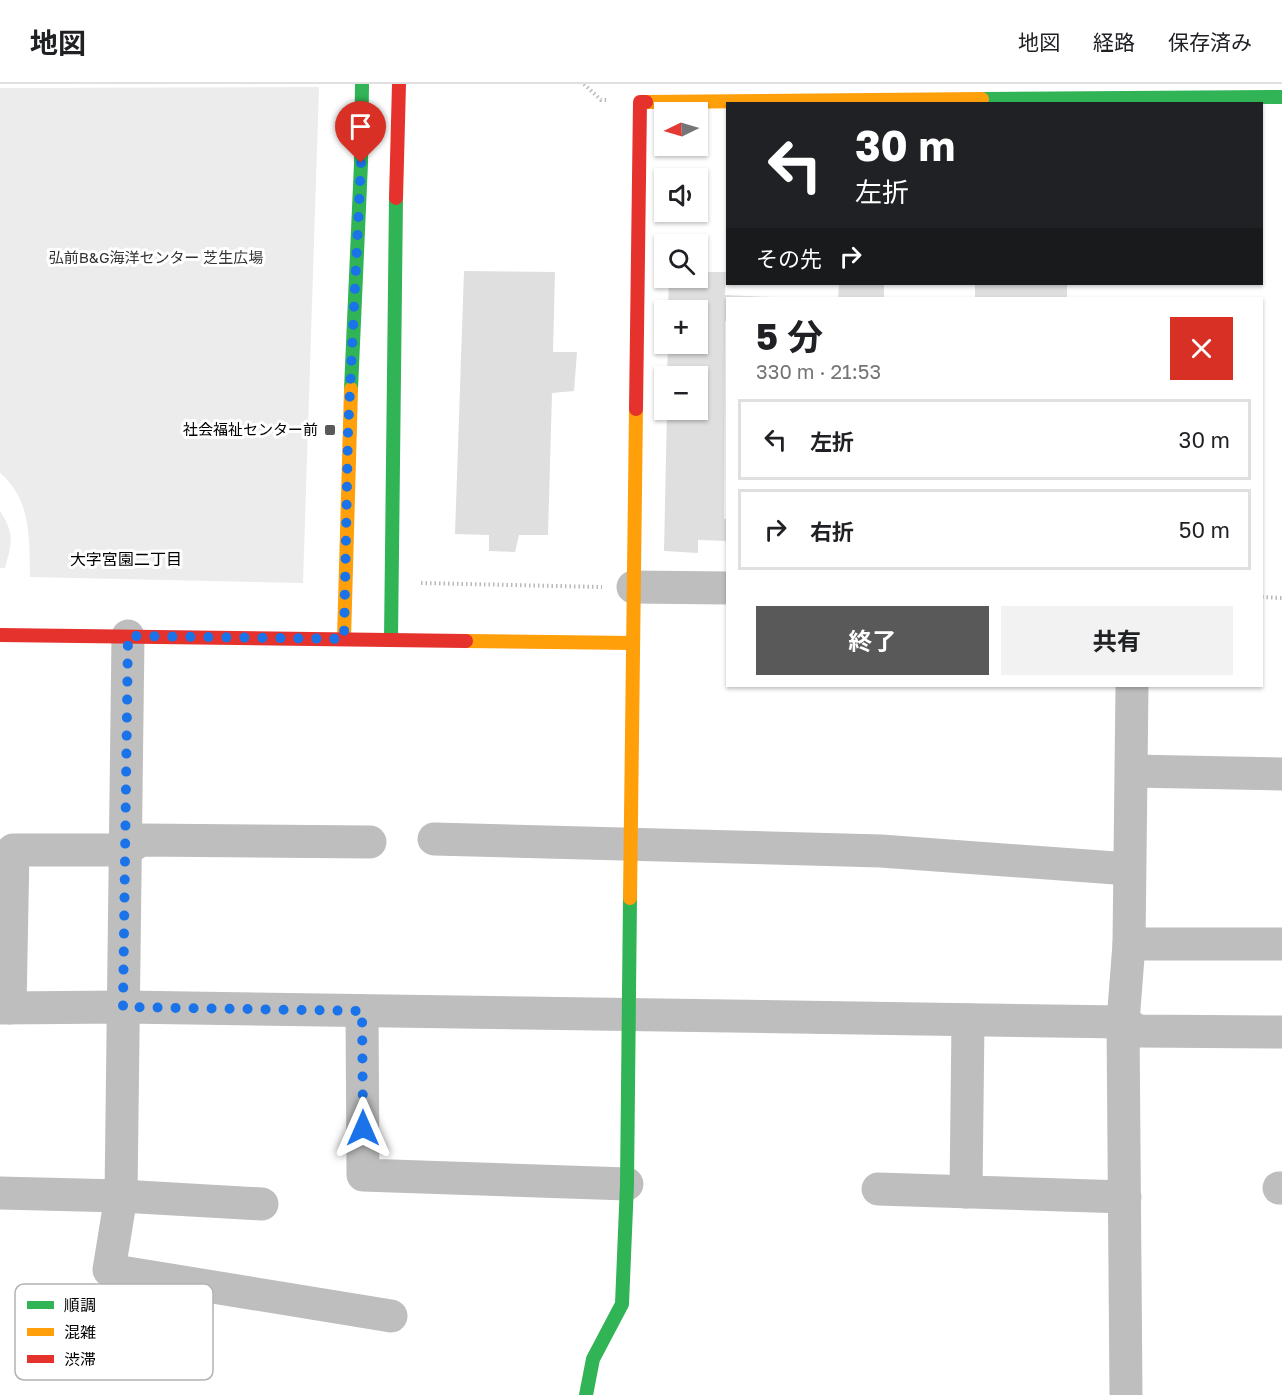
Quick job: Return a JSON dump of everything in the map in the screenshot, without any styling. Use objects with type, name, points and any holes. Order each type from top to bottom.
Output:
[{"type":"street","points":[[344,639],[348,432],[362,84]]},
{"type":"street","points":[[391,640],[395,232],[399,84]]},
{"type":"street","points":[[586,1395],[593,1359],[622,1304],[627,1184],[640,102],[1262,92]]},
{"type":"street","points":[[633,587],[726,588]]},
{"type":"street","points":[[0,635],[633,643]]},
{"type":"street","points":[[128,636],[122,1196],[110,1270],[196,1284]]},
{"type":"street","points":[[1126,1395],[1123,1022],[1129,944],[1132,687]]},
{"type":"street","points":[[1132,771],[1282,774]]},
{"type":"street","points":[[434,839],[881,851],[1129,869]]},
{"type":"street","points":[[370,842],[141,840],[125,850],[13,850],[5,1008],[123,1007],[1123,1022],[1138,1031],[1282,1032]]},
{"type":"street","points":[[1129,944],[1282,944]]},
{"type":"street","points":[[362,1011],[363,1175],[627,1184]]},
{"type":"street","points":[[966,1192],[968,1020]]},
{"type":"street","points":[[878,1189],[1125,1197]]},
{"type":"street","points":[[0,1193],[122,1196],[262,1204]]},
{"type":"street","points":[[213,1287],[391,1316]]},
{"type":"path","points":[[418,583],[633,587]]},
{"type":"path","points":[[1263,597],[1282,598]]},
{"type":"green space","name":"弘前B&G海洋センター 芝生広場","points":[[319,87],[303,583],[30,577],[27,521],[18,495],[0,473],[0,88]]},
{"type":"green space","points":[[0,511],[8,526],[11,539],[5,568],[0,568]]},
{"type":"building","points":[[464,271],[555,272],[553,352],[577,352],[574,391],[552,393],[548,535],[519,535],[515,552],[489,551],[489,535],[455,534]]},
{"type":"building","points":[[708,272],[726,272],[725,295],[772,297],[726,297],[724,519],[726,519],[726,541],[698,540],[698,553],[664,551],[667,420],[708,420],[708,366],[667,366],[668,354],[708,354],[708,300],[668,300],[669,288],[708,288]]},
{"type":"building","points":[[839,285],[884,285],[884,297],[838,297]]},
{"type":"building","points":[[975,285],[1067,285],[1067,297],[975,297]]},
{"type":"traffic: fast","points":[[351,389],[361,163],[362,84]]},
{"type":"traffic: fast","points":[[982,99],[1282,97]]},
{"type":"traffic: fast","points":[[391,640],[396,198]]},
{"type":"traffic: fast","points":[[586,1395],[593,1359],[622,1304],[627,1184],[630,898]]},
{"type":"traffic: slow","points":[[646,102],[982,99]]},
{"type":"traffic: slow","points":[[344,639],[351,389]]},
{"type":"traffic: slow","points":[[630,898],[636,409]]},
{"type":"traffic: slow","points":[[466,641],[633,643]]},
{"type":"traffic: jam","points":[[396,198],[399,84]]},
{"type":"traffic: jam","points":[[636,409],[640,102],[646,102]]},
{"type":"traffic: jam","points":[[0,635],[466,641]]},
{"type":"place","name":"社会福祉センター前","points":[[330,430]]},
{"type":"district","name":"大字宮園二丁目","points":[[126,559]]},
{"type":"route","points":[[361,163],[348,432],[344,639],[128,636],[123,1007],[362,1011],[363,1128]]}]
